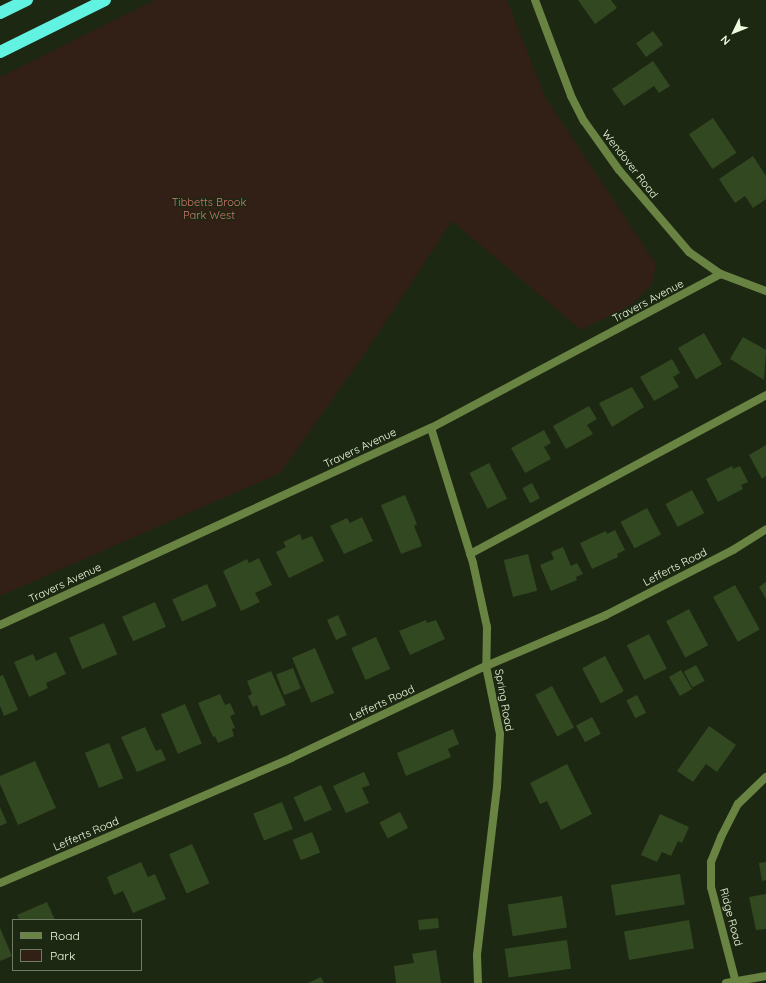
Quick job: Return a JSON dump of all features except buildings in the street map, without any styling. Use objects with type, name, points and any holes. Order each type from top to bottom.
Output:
[{"type":"highway","points":[[0,13],[27,0]]},
{"type":"highway","points":[[0,52],[106,0]]},
{"type":"street","name":"Wendover Road","points":[[535,0],[571,96],[584,122],[619,170],[689,252],[721,274],[766,291]]},
{"type":"street","name":"Travers Avenue","points":[[0,625],[431,428],[721,274]]},
{"type":"street","points":[[470,554],[766,395]]},
{"type":"street","name":"Spring Road","points":[[431,428],[470,554],[487,627],[486,666],[500,734],[497,787],[477,955],[478,983]]},
{"type":"street","name":"Lefferts Road","points":[[0,883],[291,758],[486,666],[606,615],[733,550],[766,529]]},
{"type":"street","name":"Ridge Road","points":[[736,982],[711,887],[711,862],[720,837],[738,804],[766,777]]},
{"type":"street","points":[[726,983],[766,976]]},
{"type":"green space","name":"Tibbetts Brook Park West","points":[[155,0],[507,0],[545,97],[656,264],[652,283],[633,304],[581,330],[452,221],[357,365],[280,473],[0,596],[0,77]]}]
